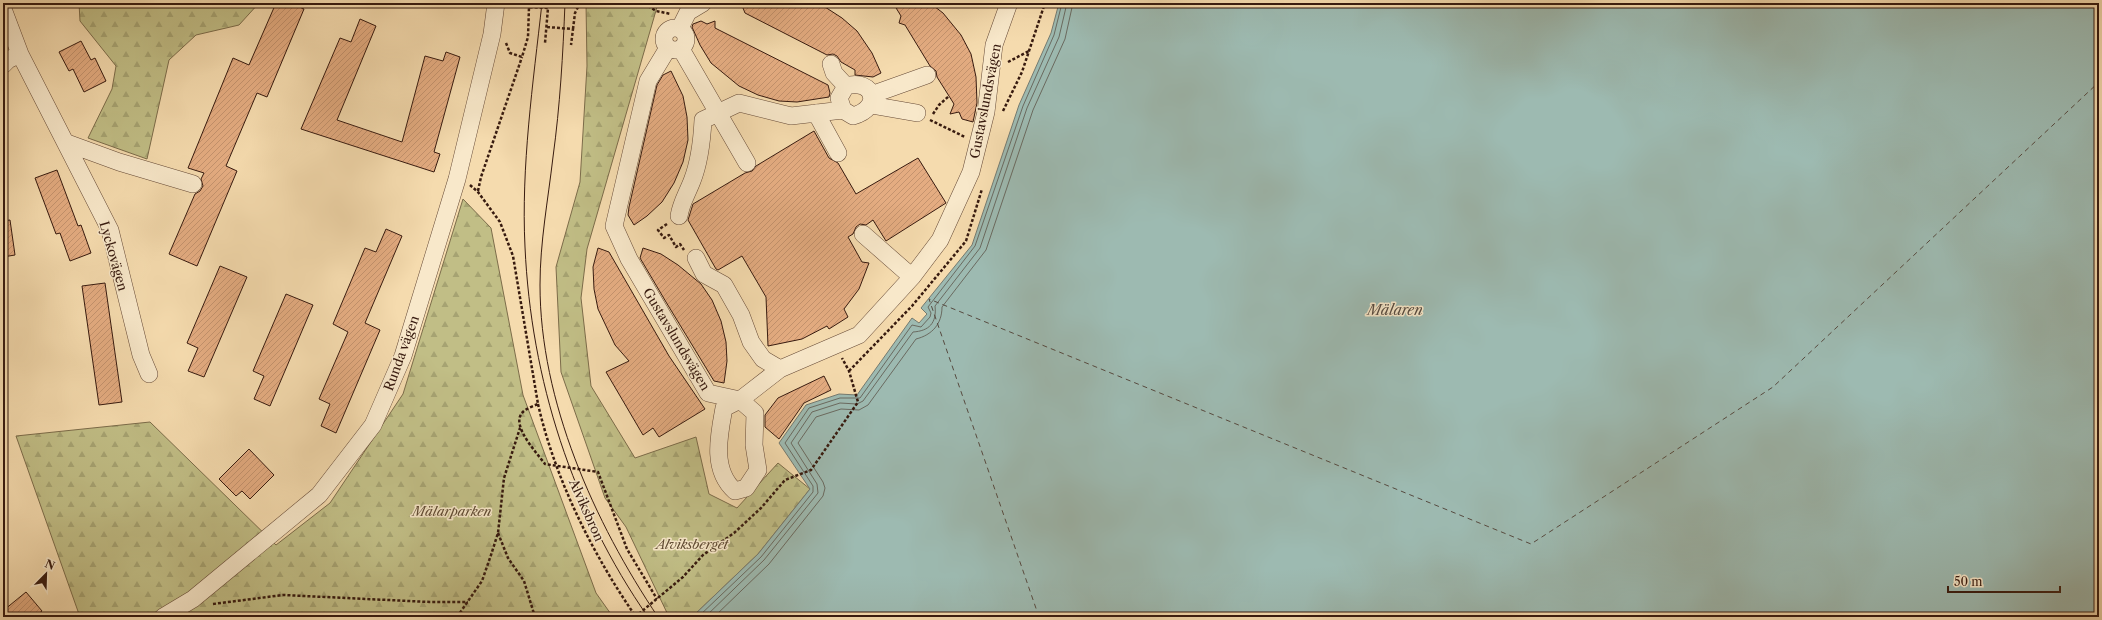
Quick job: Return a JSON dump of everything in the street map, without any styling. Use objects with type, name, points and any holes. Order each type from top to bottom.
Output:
[{"type":"street","name":"Runda vägen","points":[[163,617],[193,599],[318,495],[372,425],[403,356],[457,179],[492,34],[496,3]]},
{"type":"street","points":[[703,3],[688,12],[680,28],[671,28],[665,33],[664,42],[675,49],[718,112],[747,163]]},
{"type":"street","name":"Gustavslundsvägen","points":[[675,49],[648,81],[614,226],[629,259],[708,393],[740,400],[780,369],[859,335],[912,277],[940,240],[971,172],[986,112],[994,45],[1009,3]]},
{"type":"street","name":"Lyckovägen","points":[[3,9],[20,54],[67,143],[110,230],[141,355],[149,374]]},
{"type":"street","points":[[3,65],[8,60],[20,54]]},
{"type":"street","points":[[831,64],[834,73],[846,86]]},
{"type":"street","points":[[680,216],[681,204],[692,180],[701,147],[703,120],[739,103],[791,116],[843,110],[854,116],[865,113],[871,100],[927,74]]},
{"type":"street","points":[[843,110],[839,98],[846,86],[856,83],[866,87],[871,100]]},
{"type":"street","points":[[871,100],[923,116]]},
{"type":"street","points":[[816,113],[838,153]]},
{"type":"street","points":[[67,143],[119,162],[193,184]]},
{"type":"street","points":[[863,234],[912,277]]},
{"type":"street","points":[[691,256],[704,274],[724,285],[742,315],[751,342],[763,359],[780,369]]},
{"type":"street","points":[[740,400],[755,413],[754,444],[758,470],[746,488],[735,491],[727,484],[717,448],[724,408],[740,400]]},
{"type":"path","points":[[571,45],[575,13],[580,3]]},
{"type":"path","points":[[644,3],[656,11]]},
{"type":"path","points":[[478,192],[481,177],[528,36],[529,7],[548,8],[545,43]]},
{"type":"path","points":[[547,27],[573,29]]},
{"type":"path","points":[[510,53],[522,57]]},
{"type":"path","points":[[949,96],[923,116],[978,143]]},
{"type":"path","name":"Alviksbron","points":[[457,179],[470,184],[478,192],[500,222],[513,256],[543,429],[578,516],[596,554],[635,617]]},
{"type":"path","points":[[680,216],[658,230],[664,238],[669,235],[676,247],[680,244],[691,256]]},
{"type":"path","points":[[635,617],[683,577],[703,555],[734,533],[761,508],[785,480],[811,470],[858,402],[849,371]]},
{"type":"path","points":[[457,617],[482,581],[498,533],[504,478],[520,428],[519,417],[522,412],[538,404]]},
{"type":"path","points":[[520,428],[544,464],[598,472],[627,549],[657,599]]},
{"type":"path","points":[[498,533],[508,558],[524,581],[535,617]]},
{"type":"path","points":[[211,604],[283,595],[430,602],[468,602]]},
{"type":"green space","points":[[79,3],[259,3],[239,25],[196,35],[169,60],[147,159],[88,138],[112,89],[116,66],[80,21]]},
{"type":"green space","name":"Alviksberget","points":[[586,3],[668,3],[657,7],[587,249],[581,298],[591,386],[635,458],[696,437],[709,494],[737,508],[778,463],[810,489],[758,554],[692,617],[669,617],[626,527],[605,498],[561,372],[556,267],[580,182],[587,66]]},
{"type":"green space","name":"Mälarparken","points":[[463,199],[491,228],[523,395],[596,593],[613,617],[80,617],[16,436],[150,422],[276,545],[330,503],[403,394]]},
{"type":"water","name":"Mälaren","points":[[1059,3],[2099,3],[2099,617],[692,617],[758,554],[810,489],[779,443],[806,405],[839,394],[857,395],[912,318],[919,323],[927,314],[921,308],[972,245],[1019,105],[1051,33]]},
{"type":"building","points":[[276,3],[290,3],[304,9],[267,97],[257,93],[226,166],[237,171],[197,266],[169,254],[195,194],[200,191],[203,186],[201,179],[204,173],[188,168],[233,58],[249,65]]},
{"type":"building","points":[[741,3],[814,3],[825,7],[842,18],[857,31],[872,53],[881,73],[873,77],[855,75],[855,70],[841,62],[837,56],[833,54],[827,55],[745,13]]},
{"type":"building","points":[[893,3],[930,3],[943,13],[961,35],[971,54],[976,77],[977,103],[973,122],[962,119],[959,112],[950,114],[954,104],[937,77],[936,71],[930,66],[905,25],[899,23],[901,16]]},
{"type":"building","points":[[360,19],[376,26],[337,120],[402,142],[425,56],[443,61],[446,52],[460,57],[434,152],[440,154],[434,172],[301,129],[340,38],[351,42]]},
{"type":"building","points":[[701,21],[707,24],[715,21],[715,28],[828,85],[830,93],[829,97],[797,102],[779,101],[758,95],[739,86],[711,63],[700,45],[692,27],[693,24]]},
{"type":"building","points":[[81,41],[91,60],[95,58],[106,81],[84,92],[73,69],[69,71],[59,52]]},
{"type":"building","points":[[671,71],[683,96],[687,117],[688,140],[683,162],[674,183],[662,202],[647,216],[634,225],[628,215],[629,207],[657,85],[663,75]]},
{"type":"building","points":[[814,131],[829,158],[838,163],[856,194],[918,158],[946,203],[886,241],[873,220],[866,225],[860,224],[856,227],[853,234],[848,237],[862,262],[869,263],[859,289],[844,309],[848,317],[829,329],[827,326],[802,339],[768,346],[766,297],[742,256],[718,270],[716,269],[688,220],[693,204],[745,173],[752,171],[756,166]]},
{"type":"building","points":[[57,170],[78,226],[81,225],[91,253],[70,261],[60,233],[56,234],[35,178]]},
{"type":"building","points":[[10,220],[15,255],[3,257],[3,221]]},
{"type":"building","points":[[386,229],[402,236],[365,323],[380,330],[336,433],[321,426],[330,404],[319,399],[348,332],[333,324],[365,248],[376,252]]},
{"type":"building","points":[[598,248],[609,252],[669,356],[705,409],[659,437],[653,428],[643,435],[606,372],[629,361],[615,345],[598,309],[594,289],[593,267]]},
{"type":"building","points":[[643,248],[661,254],[678,265],[701,284],[712,300],[721,321],[726,342],[727,361],[724,383],[714,381],[666,302],[640,258]]},
{"type":"building","points":[[220,266],[247,277],[204,377],[188,371],[198,348],[187,343]]},
{"type":"building","points":[[105,283],[122,402],[99,405],[82,286]]},
{"type":"building","points":[[286,294],[313,305],[270,406],[254,399],[264,376],[253,371]]},
{"type":"building","points":[[824,376],[831,390],[804,403],[779,439],[765,427],[765,415],[778,398]]},
{"type":"building","points":[[249,449],[274,475],[250,499],[242,491],[236,496],[219,479]]},
{"type":"building","points":[[26,592],[42,611],[34,617],[10,617],[4,610]]},
{"type":"ferry route","points":[[1039,617],[929,299],[1531,544],[1773,387],[2099,82]]},
{"type":"tram line","points":[[542,3],[526,156],[524,217],[529,296],[536,345],[560,441],[577,487],[598,532],[621,575],[648,617]]},
{"type":"tram line","points":[[565,3],[558,119],[541,253],[540,285],[542,329],[549,372],[560,416],[575,459],[593,501],[613,541],[658,617]]}]
